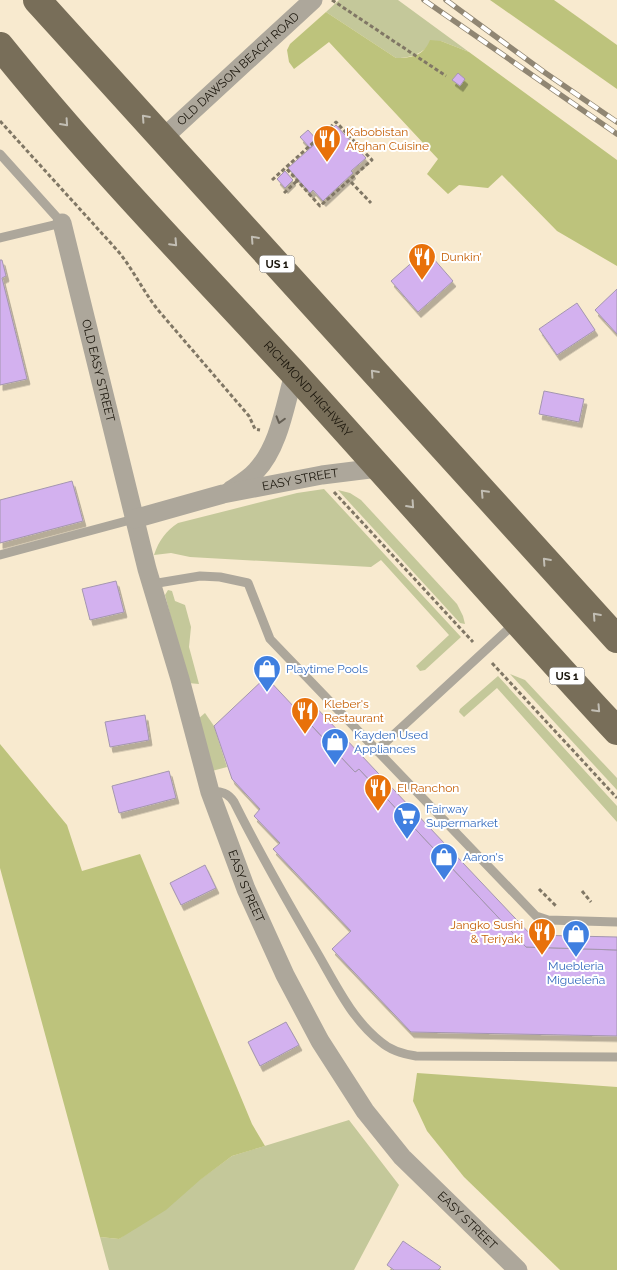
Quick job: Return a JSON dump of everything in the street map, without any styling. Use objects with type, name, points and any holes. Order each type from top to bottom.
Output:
[{"type":"main road","name":"US 1","points":[[37,0],[617,639]]},
{"type":"main road","name":"RICHMOND HIGHWAY","points":[[0,46],[43,98],[516,622],[617,731]]},
{"type":"street","name":"OLD DAWSON BEACH ROAD","points":[[163,138],[314,0]]},
{"type":"street","name":"OLD EASY STREET","points":[[62,223],[134,518]]},
{"type":"street","name":"EASY STREET","points":[[223,494],[252,475],[266,459],[275,439],[294,374]]},
{"type":"street","name":"EASY STREET","points":[[378,468],[322,475],[223,494],[134,518],[210,792],[246,889],[285,975],[320,1041],[356,1098],[402,1157],[518,1270]]},
{"type":"lane","points":[[0,154],[62,223],[0,238]]},
{"type":"lane","points":[[0,555],[134,518]]},
{"type":"lane","points":[[152,584],[200,576],[220,577],[248,583],[270,639],[536,916],[548,920],[617,922]]},
{"type":"lane","points":[[376,751],[516,622]]},
{"type":"lane","points":[[210,792],[224,793],[231,797],[262,856],[346,1002],[367,1030],[393,1050],[416,1056],[617,1057]]},
{"type":"path","points":[[332,0],[446,76]]},
{"type":"path","points":[[0,121],[132,268],[148,298],[249,416],[255,429]]},
{"type":"path","points":[[272,180],[336,122],[372,160],[320,206],[286,168]]},
{"type":"path","points":[[284,193],[298,180]]},
{"type":"path","points":[[351,182],[371,203]]},
{"type":"path","points":[[332,490],[464,632]]},
{"type":"path","points":[[504,675],[617,798]]},
{"type":"path","points":[[582,891],[590,902]]},
{"type":"green space","points":[[339,0],[398,0],[469,52],[441,41],[411,56],[396,58],[326,12]]},
{"type":"green space","points":[[490,0],[554,0],[617,45],[617,89]]},
{"type":"green space","points":[[326,12],[396,58],[421,53],[430,40],[441,41],[469,52],[617,160],[617,266],[557,231],[502,175],[488,188],[459,185],[448,194],[427,174],[438,159],[329,42],[294,69],[289,62],[287,50],[290,44]]},
{"type":"green space","points":[[324,489],[461,637],[425,670],[420,671],[416,666],[449,635],[381,560],[371,567],[190,557],[171,553],[154,555],[163,536],[178,523],[297,493]]},
{"type":"green space","points":[[338,490],[350,493],[361,500],[457,604],[465,624],[460,623]]},
{"type":"green space","points":[[168,590],[172,591],[175,601],[185,605],[191,627],[189,647],[199,684],[188,683],[165,595]]},
{"type":"green space","points":[[510,674],[525,680],[617,778],[617,790]]},
{"type":"green space","points":[[498,676],[617,806],[617,822],[497,688],[464,717],[459,712],[460,709]]},
{"type":"green space","points":[[205,713],[214,726],[227,767],[212,771],[198,719]]},
{"type":"green space","points":[[0,744],[67,825],[82,871],[140,854],[252,1124],[265,1146],[232,1156],[200,1180],[166,1210],[119,1239],[100,1237],[0,868]]},
{"type":"green space","points":[[417,1073],[617,1087],[617,1270],[560,1270],[464,1177],[427,1131],[413,1101]]},
{"type":"green space","points":[[349,1120],[399,1185],[354,1270],[109,1270],[100,1237],[119,1239],[232,1156]]},
{"type":"building","points":[[458,73],[465,79],[460,86],[452,80]]},
{"type":"building","name":"Kabobistan Afghan Cuisine","points":[[336,125],[366,158],[323,201],[313,190],[310,193],[288,168]]},
{"type":"building","points":[[308,130],[318,141],[310,148],[300,137]]},
{"type":"building","points":[[285,171],[293,180],[285,188],[277,179]]},
{"type":"building","name":"Dunkin'","points":[[426,250],[453,281],[418,312],[391,281]]},
{"type":"building","points":[[0,260],[2,260],[6,276],[2,278],[27,379],[0,385]]},
{"type":"building","points":[[617,289],[617,334],[595,310]]},
{"type":"building","points":[[577,303],[595,330],[557,355],[539,329]]},
{"type":"building","points":[[544,391],[584,399],[579,422],[539,414]]},
{"type":"building","points":[[72,481],[83,521],[0,543],[0,500]]},
{"type":"building","points":[[116,581],[124,612],[90,620],[82,589]]},
{"type":"building","points":[[266,677],[355,772],[359,769],[526,947],[617,950],[617,1036],[411,1032],[332,949],[351,931],[273,849],[280,843],[254,816],[260,809],[232,779],[214,726]]},
{"type":"building","points":[[310,701],[531,935],[617,937],[617,950],[526,947],[359,769],[355,772],[299,712]]},
{"type":"building","points":[[145,715],[149,740],[110,747],[105,722]]},
{"type":"building","points":[[169,771],[176,798],[119,813],[112,786]]},
{"type":"building","points":[[205,865],[216,888],[181,905],[170,883]]},
{"type":"building","points":[[286,1022],[299,1045],[260,1066],[248,1042]]},
{"type":"building","points":[[403,1241],[441,1267],[438,1270],[394,1270],[387,1265]]},
{"type":"railway","points":[[424,0],[617,134]]},
{"type":"railway","points":[[446,0],[544,72],[617,122]]},
{"type":"place","name":"Kabobistan Afghan Cuisine","points":[[327,163]]},
{"type":"place","name":"Dunkin'","points":[[422,281]]},
{"type":"place","name":"Playtime Pools","points":[[267,693]]},
{"type":"place","name":"Kleber's Restaurant","points":[[305,735]]},
{"type":"place","name":"Kayden Used Appliances","points":[[335,766]]},
{"type":"place","name":"El Ranchon","points":[[378,812]]},
{"type":"place","name":"Fairway Supermarket","points":[[407,840]]},
{"type":"place","name":"Aaron's","points":[[444,881]]},
{"type":"place","name":"Jangko Sushi & Teriyaki","points":[[542,956]]},
{"type":"place","name":"Muebleria Migueleña","points":[[576,958]]}]
